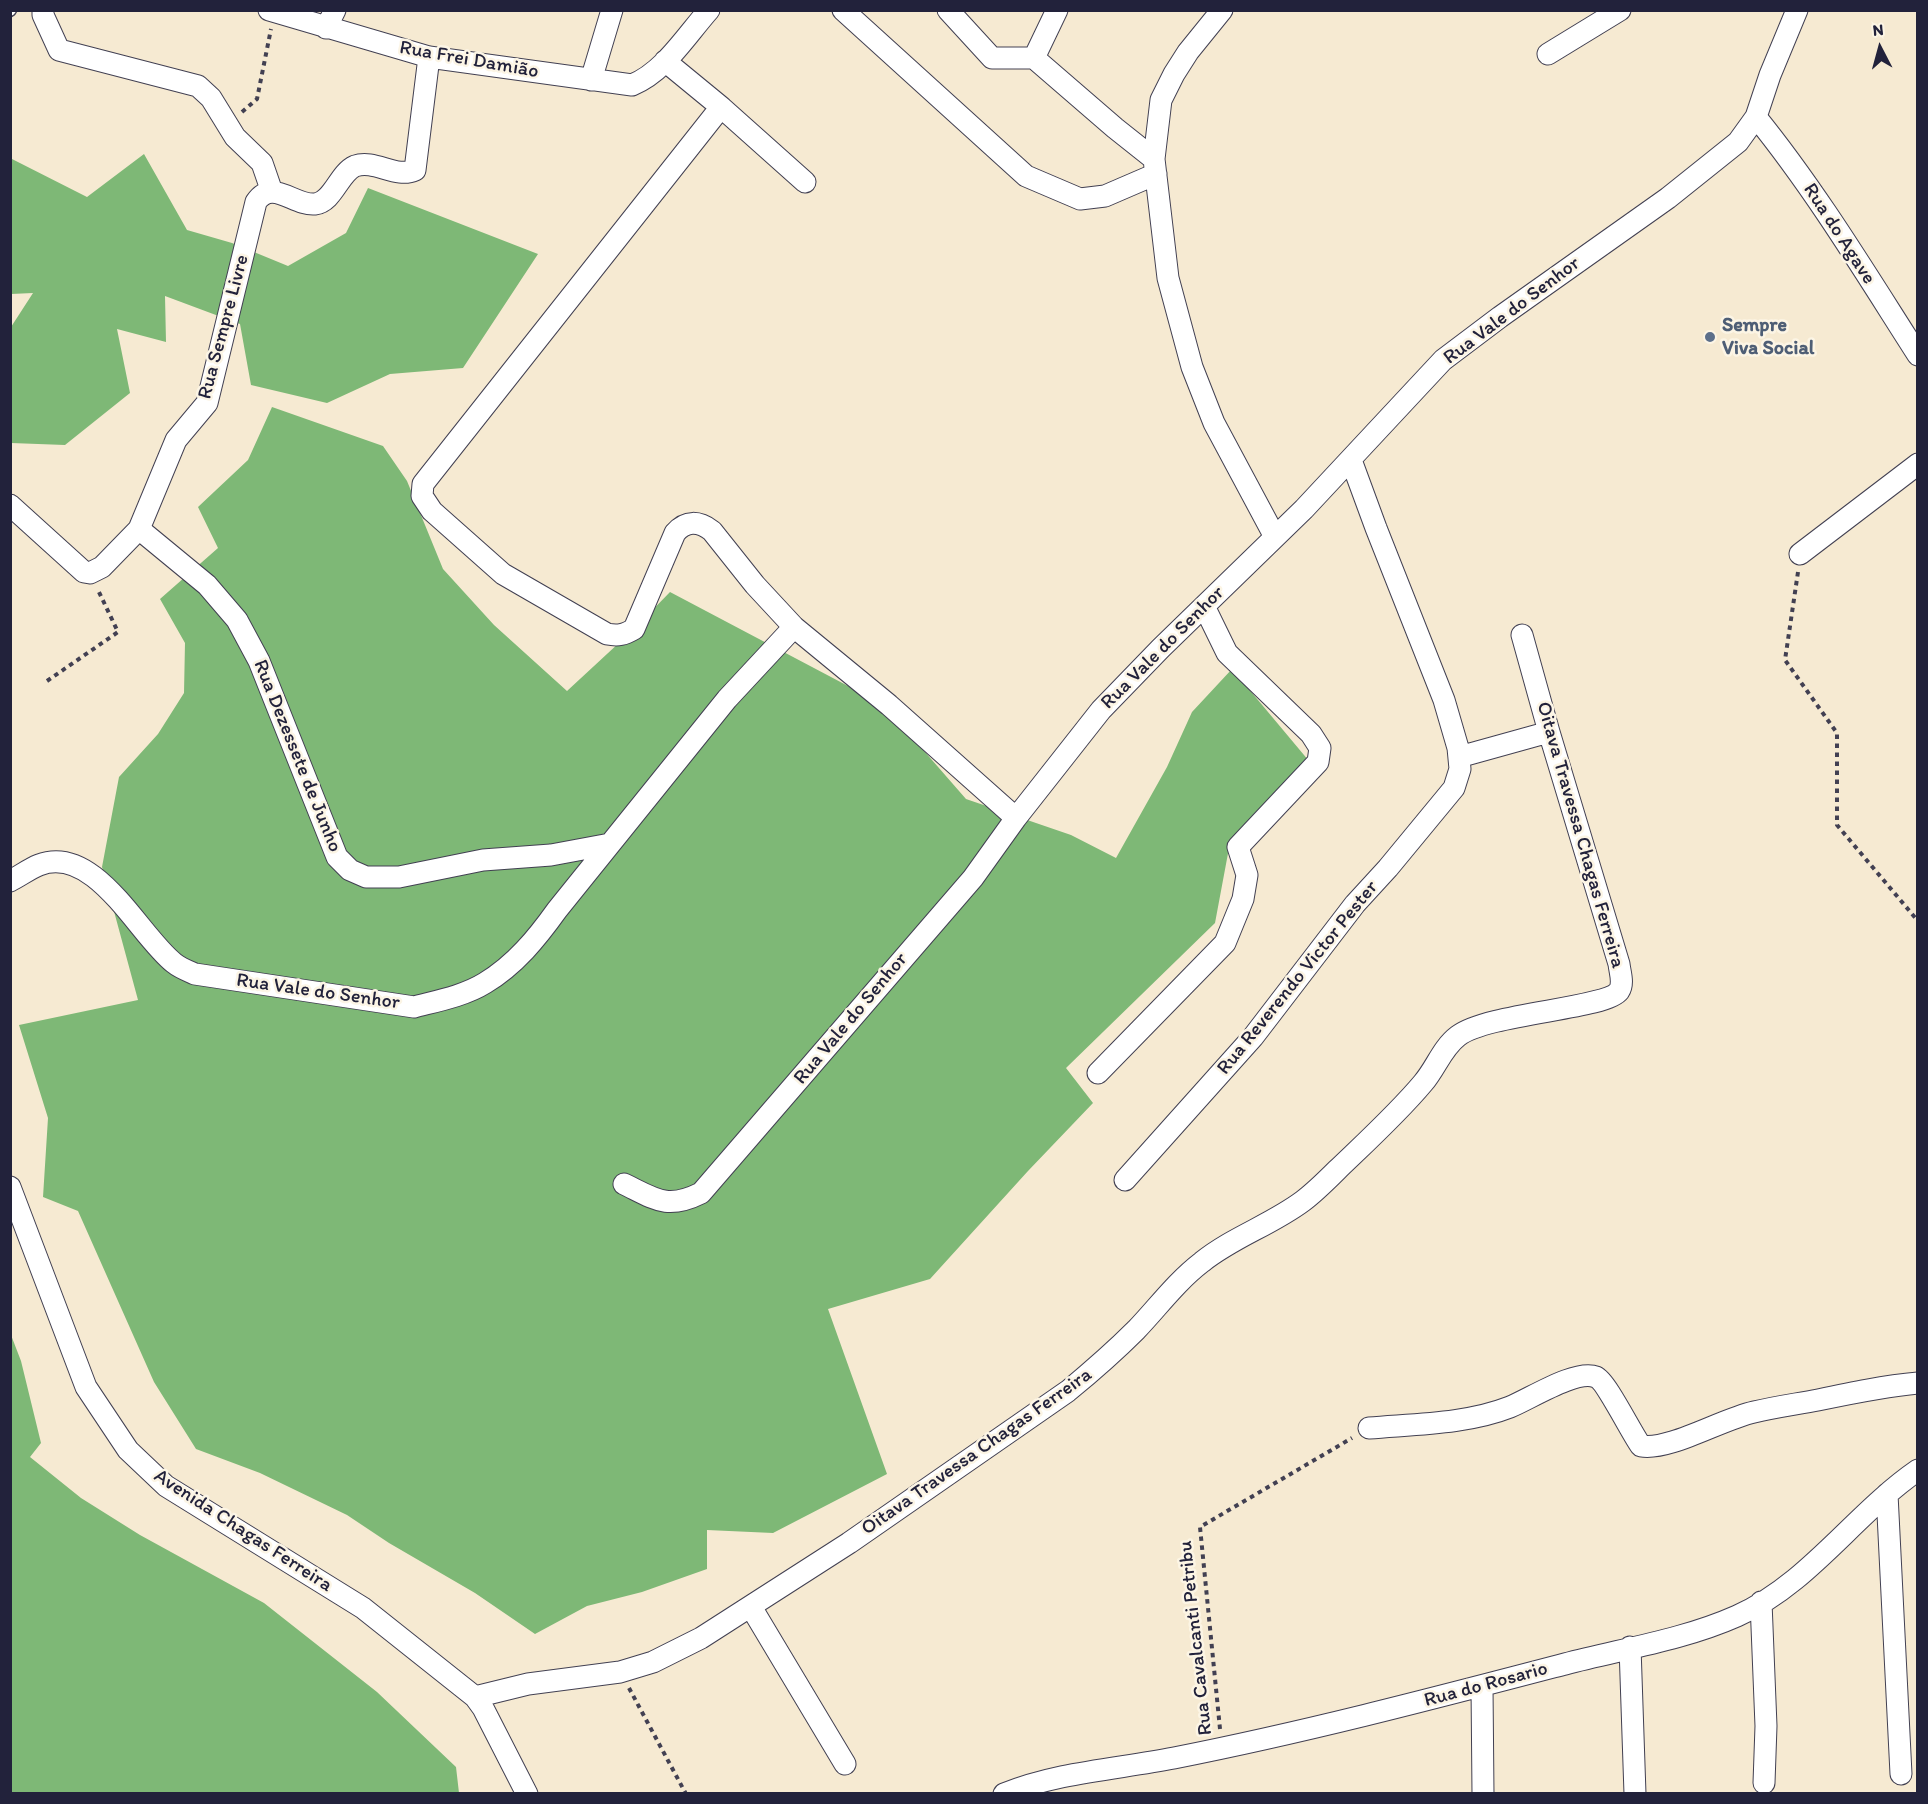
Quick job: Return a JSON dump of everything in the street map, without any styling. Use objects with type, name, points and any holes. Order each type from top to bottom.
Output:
[{"type":"street","points":[[43,10],[43,15],[59,50],[198,86],[211,98],[235,137],[262,163],[272,192],[317,204],[324,200],[348,171],[358,165],[404,173],[415,170],[429,57]]},
{"type":"street","points":[[591,80],[612,10]]},
{"type":"street","name":"Rua Frei Damião","points":[[272,11],[330,19],[429,57],[632,85],[645,80],[665,61],[709,10]]},
{"type":"street","points":[[843,10],[1026,176],[1080,199],[1105,196],[1155,167]]},
{"type":"street","points":[[948,10],[992,58],[1034,58],[1155,167]]},
{"type":"street","points":[[1034,58],[1057,10]]},
{"type":"street","points":[[1222,10],[1188,52],[1161,100],[1155,167],[1168,278],[1192,367],[1214,423],[1275,537]]},
{"type":"street","points":[[1548,54],[1620,10]]},
{"type":"street","name":"Rua Vale do Senhor","points":[[624,1184],[664,1202],[685,1201],[701,1193],[973,878],[1016,818],[1101,710],[1352,460],[1443,360],[1500,316],[1668,198],[1728,152],[1746,132],[1755,117],[1797,10]]},
{"type":"street","points":[[665,61],[721,107],[805,182]]},
{"type":"street","points":[[721,107],[423,484],[422,496],[432,511],[503,574],[607,634],[618,636],[634,629],[675,533],[681,525],[694,523],[704,525],[712,531],[755,585],[794,627],[889,705],[1016,818]]},
{"type":"street","name":"Rua do Agave","points":[[1755,117],[1786,154],[1917,355]]},
{"type":"street","name":"Rua Sempre Livre","points":[[87,573],[102,567],[139,529],[176,440],[207,404],[256,202],[261,195],[272,192]]},
{"type":"street","points":[[1352,460],[1376,528],[1444,700],[1459,763],[1549,732]]},
{"type":"street","points":[[1800,554],[1917,464]]},
{"type":"street","points":[[10,505],[87,573]]},
{"type":"street","name":"Rua Dezessete de Junho","points":[[139,529],[207,585],[237,620],[259,661],[337,857],[350,870],[366,877],[399,877],[483,860],[551,855],[610,844]]},
{"type":"street","points":[[1098,1073],[1225,943],[1244,899],[1247,875],[1238,847],[1318,762],[1320,748],[1311,735],[1227,653],[1204,606]]},
{"type":"street","name":"Rua Vale do Senhor","points":[[10,881],[40,864],[59,862],[77,867],[105,885],[174,963],[195,974],[414,1007],[446,999],[484,984],[509,965],[537,938],[728,699],[794,627]]},
{"type":"street","name":"Oitava Travessa Chagas Ferreira","points":[[475,1697],[528,1684],[620,1672],[653,1662],[702,1638],[849,1543],[1068,1391],[1100,1365],[1137,1329],[1190,1271],[1230,1242],[1304,1201],[1424,1082],[1446,1047],[1459,1035],[1495,1021],[1588,1003],[1612,996],[1619,991],[1622,982],[1618,964],[1522,634]]},
{"type":"street","name":"Rua Reverendo Victor Pester","points":[[1125,1180],[1253,1037],[1355,904],[1454,788],[1459,763]]},
{"type":"street","name":"Avenida Chagas Ferreira","points":[[10,1187],[86,1387],[128,1450],[166,1486],[363,1608],[475,1697],[483,1708],[527,1794]]},
{"type":"street","points":[[1369,1428],[1474,1417],[1510,1407],[1551,1387],[1587,1376],[1598,1377],[1605,1385],[1637,1441],[1641,1446],[1650,1447],[1668,1444],[1722,1421],[1754,1412],[1883,1386],[1917,1383]]},
{"type":"street","name":"Rua do Rosario","points":[[1004,1794],[1061,1778],[1174,1758],[1428,1700],[1687,1633],[1738,1616],[1780,1591],[1814,1563],[1887,1494],[1917,1470]]},
{"type":"street","points":[[1887,1494],[1900,1774]]},
{"type":"street","points":[[1761,1602],[1766,1726],[1764,1783]]},
{"type":"street","points":[[751,1607],[845,1764]]},
{"type":"street","points":[[1630,1647],[1635,1794]]},
{"type":"street","points":[[1482,1686],[1483,1794]]},
{"type":"path","points":[[228,125],[257,99],[272,11]]},
{"type":"path","points":[[1800,554],[1785,660],[1837,733],[1837,825],[1917,921]]},
{"type":"path","points":[[47,681],[118,633],[87,573]]},
{"type":"path","name":"Rua Cavalcanti Petribu","points":[[1222,1747],[1200,1527],[1369,1428]]},
{"type":"path","points":[[620,1672],[686,1794]]},
{"type":"green space","points":[[144,154],[187,230],[232,243],[288,266],[346,233],[368,188],[538,254],[463,368],[390,374],[327,403],[251,385],[240,324],[165,296],[166,342],[117,329],[130,393],[65,445],[11,443],[11,327],[33,293],[11,294],[10,158],[87,197]]},
{"type":"green space","points":[[272,407],[383,446],[407,481],[443,569],[494,625],[567,691],[670,592],[884,705],[966,799],[1071,835],[1116,858],[1167,767],[1192,712],[1232,669],[1309,761],[1229,848],[1215,923],[1066,1068],[1093,1103],[930,1279],[828,1309],[887,1474],[773,1533],[707,1530],[707,1569],[642,1592],[587,1606],[535,1634],[475,1593],[389,1543],[347,1515],[260,1473],[196,1449],[154,1382],[78,1211],[43,1197],[48,1118],[19,1025],[138,1000],[102,867],[119,777],[158,734],[184,693],[185,643],[160,599],[218,548],[198,507],[248,460]]},
{"type":"green space","points":[[11,1335],[21,1361],[41,1443],[30,1457],[81,1498],[140,1535],[264,1603],[377,1692],[456,1767],[459,1793],[11,1793]]},
{"type":"place","name":"Sempre Viva Social","points":[[1710,337]]}]
